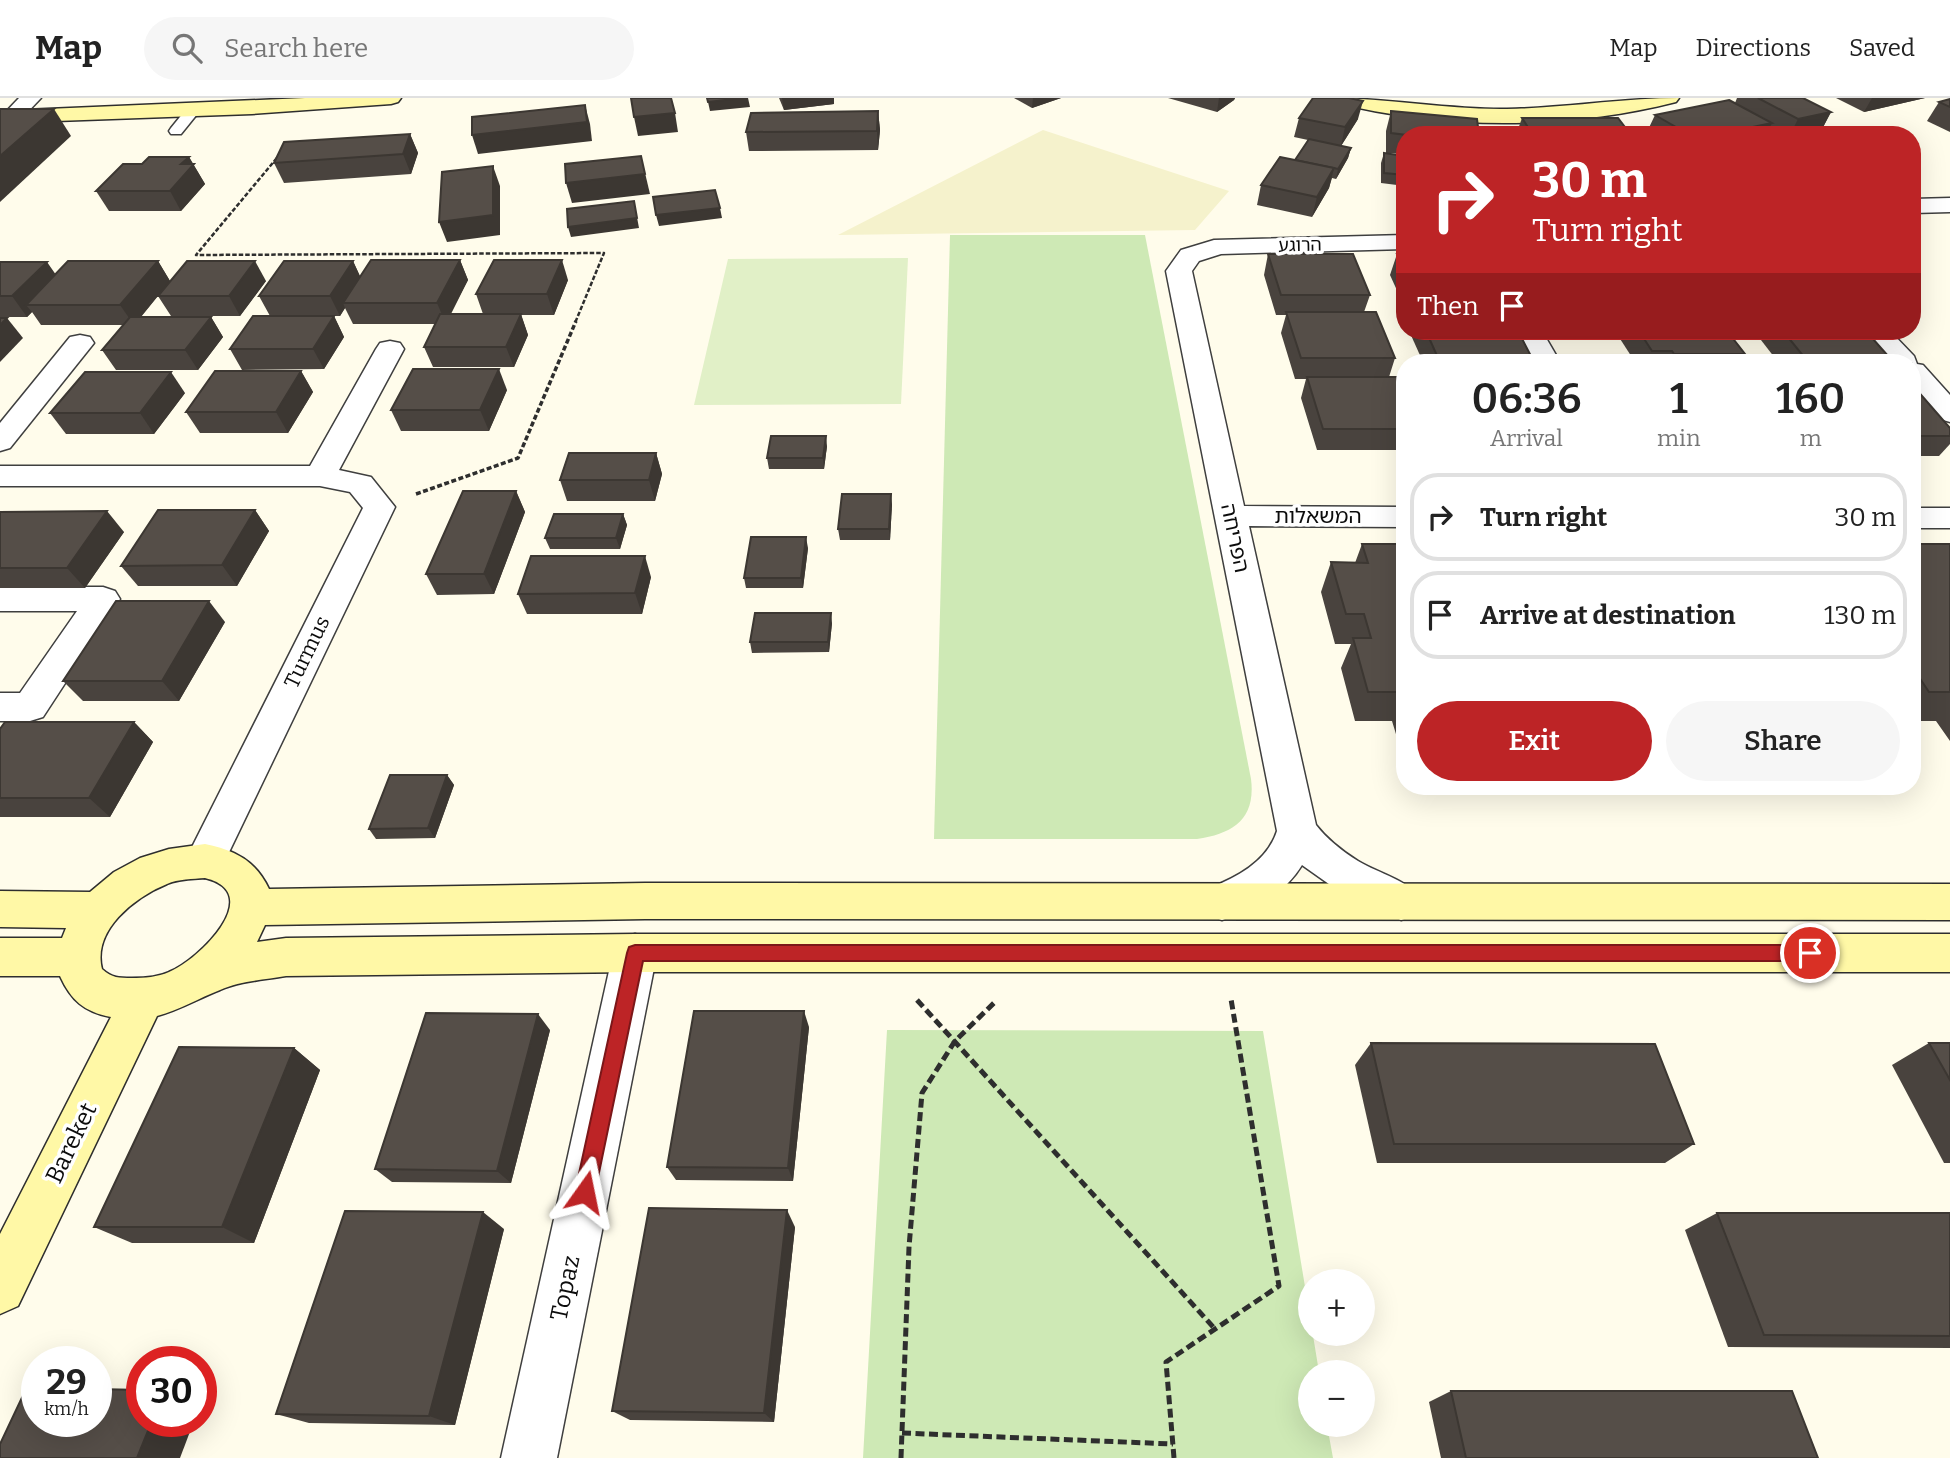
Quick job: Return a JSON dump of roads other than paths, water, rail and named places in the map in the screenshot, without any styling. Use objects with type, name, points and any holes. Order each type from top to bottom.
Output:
[{"type":"street","points":[[6,117],[30,98]]},
{"type":"street","points":[[6,117],[193,110],[391,98]]},
{"type":"street","points":[[1340,98],[1380,107],[1475,116],[1550,115],[1633,106],[1670,98]]},
{"type":"street","points":[[1921,205],[1950,205]]},
{"type":"street","name":"הרוגע","points":[[1195,253],[1221,247],[1396,242]]},
{"type":"street","name":"הפריחה","points":[[1195,253],[1182,263],[1179,275],[1297,831]]},
{"type":"street","points":[[1884,340],[1897,354]]},
{"type":"street","points":[[0,442],[80,343]]},
{"type":"street","points":[[0,476],[320,476],[390,349]]},
{"type":"street","points":[[1921,381],[1950,412]]},
{"type":"street","name":"Turmus","points":[[205,861],[379,507],[360,484],[320,476]]},
{"type":"street","name":"המשאלות","points":[[1230,516],[1396,517]]},
{"type":"street","points":[[1921,518],[1950,518]]},
{"type":"street","points":[[0,599],[103,599],[30,707],[0,706]]},
{"type":"street","points":[[1222,902],[1238,896],[1272,873],[1291,850],[1297,831]]},
{"type":"street","points":[[1297,831],[1317,854],[1336,869],[1401,902]]},
{"type":"street","points":[[205,861],[234,871],[248,887],[252,907],[231,950],[205,974],[175,991],[143,999],[107,996],[95,992],[82,977],[78,957],[84,933],[100,909],[115,895],[149,873],[174,864],[205,861]]},
{"type":"street","points":[[252,907],[645,901],[1950,902]]},
{"type":"street","points":[[0,909],[100,909]]},
{"type":"street","points":[[205,974],[245,963],[286,957],[635,953],[1950,953]]},
{"type":"street","name":"Topaz","points":[[529,1458],[635,953]]},
{"type":"street","points":[[0,957],[78,957]]},
{"type":"street","name":"Bareket","points":[[0,1287],[143,999]]},
{"type":"lane","points":[[176,131],[193,110]]}]
